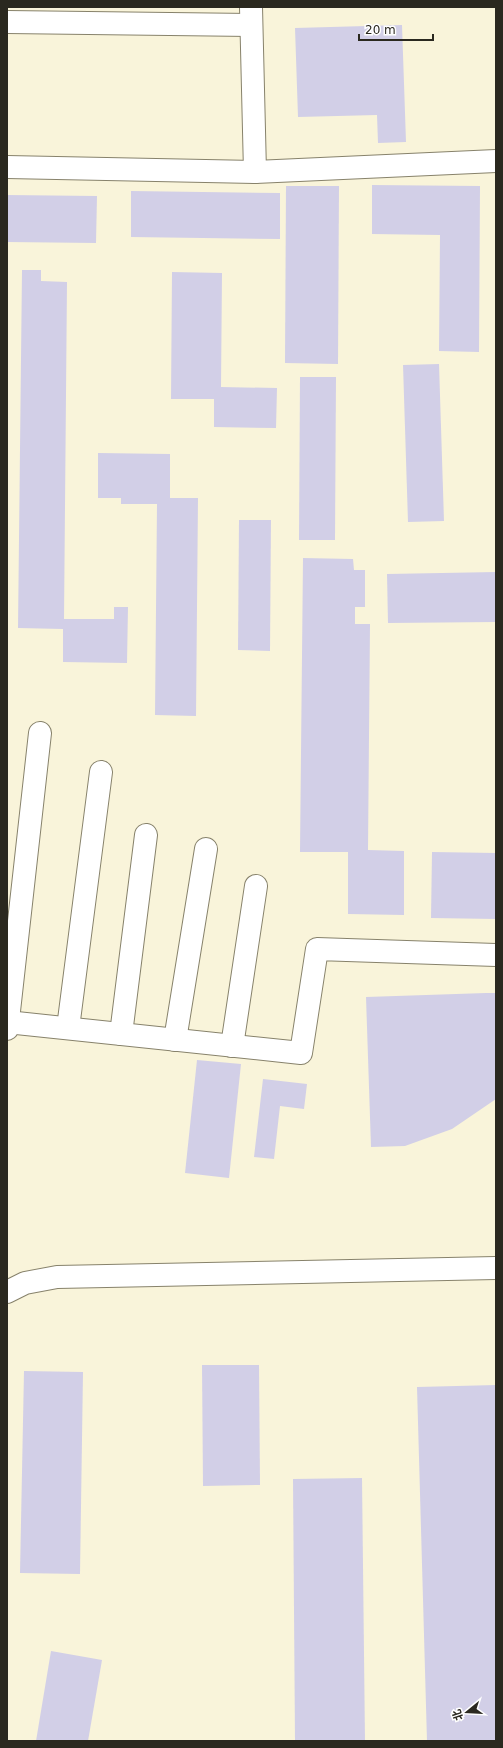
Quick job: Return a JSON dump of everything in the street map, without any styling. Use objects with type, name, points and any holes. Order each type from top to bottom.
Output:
[{"type":"street","points":[[7,22],[251,16],[256,172]]},
{"type":"street","points":[[7,167],[256,172],[496,161]]},
{"type":"street","points":[[40,733],[7,1024],[68,1028],[301,1054],[317,949],[496,955]]},
{"type":"street","points":[[68,1028],[101,772]]},
{"type":"street","points":[[121,1034],[146,835]]},
{"type":"street","points":[[175,1040],[206,849]]},
{"type":"street","points":[[232,1046],[256,886]]},
{"type":"street","points":[[7,1292],[25,1283],[57,1278],[496,1268]]},
{"type":"building","points":[[402,25],[406,142],[378,143],[377,115],[298,117],[295,28]]},
{"type":"building","points":[[372,185],[480,186],[479,352],[439,351],[440,235],[372,234]]},
{"type":"building","points":[[286,186],[339,186],[338,364],[285,363]]},
{"type":"building","points":[[131,191],[280,193],[280,239],[131,237]]},
{"type":"building","points":[[7,195],[97,196],[96,243],[7,242]]},
{"type":"building","points":[[22,270],[41,270],[41,281],[67,282],[64,619],[114,619],[114,607],[128,607],[127,663],[63,662],[63,629],[18,628]]},
{"type":"building","points":[[172,272],[222,273],[221,387],[277,388],[276,428],[214,427],[214,399],[171,399]]},
{"type":"building","points":[[439,364],[444,521],[408,522],[403,365]]},
{"type":"building","points":[[300,377],[336,377],[335,540],[299,540]]},
{"type":"building","points":[[98,453],[170,454],[170,498],[198,498],[196,716],[155,715],[157,504],[121,504],[121,498],[98,498]]},
{"type":"building","points":[[239,520],[271,520],[270,651],[238,650]]},
{"type":"building","points":[[303,558],[353,559],[354,570],[365,570],[365,607],[355,607],[355,624],[370,624],[368,850],[404,851],[404,915],[348,914],[348,852],[300,852]]},
{"type":"building","points":[[496,572],[496,622],[388,623],[387,574]]},
{"type":"building","points":[[432,852],[496,853],[496,919],[431,918]]},
{"type":"building","points":[[496,993],[496,1099],[452,1129],[405,1146],[371,1147],[366,997]]},
{"type":"building","points":[[197,1060],[241,1064],[229,1178],[185,1173]]},
{"type":"building","points":[[263,1079],[307,1084],[304,1109],[280,1106],[274,1159],[254,1157]]},
{"type":"building","points":[[202,1365],[259,1365],[260,1485],[203,1486]]},
{"type":"building","points":[[24,1371],[83,1372],[80,1574],[20,1573]]},
{"type":"building","points":[[496,1385],[496,1741],[427,1741],[417,1387]]},
{"type":"building","points":[[362,1478],[365,1741],[295,1741],[293,1479]]},
{"type":"building","points":[[51,1651],[102,1660],[88,1741],[36,1741]]}]
